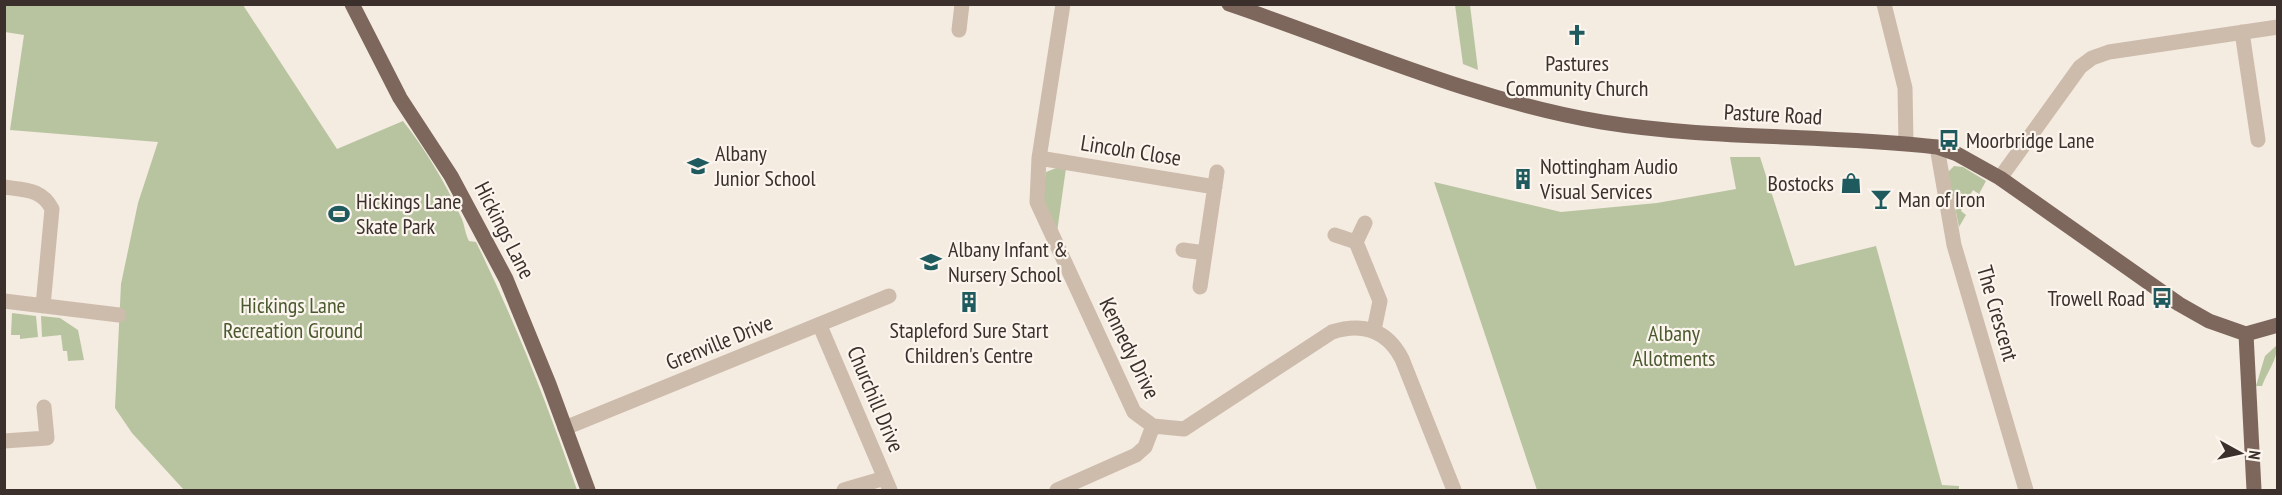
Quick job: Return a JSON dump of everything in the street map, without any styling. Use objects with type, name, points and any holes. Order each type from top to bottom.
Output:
[{"type":"main road","name":"Hickings Lane","points":[[352,4],[400,98],[450,176],[506,279],[588,490]]},
{"type":"main road","name":"Pasture Road","points":[[1229,4],[1450,85],[1577,117],[1679,132],[1906,143],[1937,147],[1957,154],[2000,178],[2179,304],[2209,321],[2246,334]]},
{"type":"main road","points":[[2254,490],[2246,334],[2277,325]]},
{"type":"street","points":[[957,30],[962,4]]},
{"type":"street","name":"Kennedy Drive","points":[[1063,4],[1036,187],[1038,208],[1131,408],[1141,419],[1153,426],[1184,429],[1332,332],[1354,328],[1374,330]]},
{"type":"street","points":[[1884,4],[1905,88],[1906,143]]},
{"type":"street","points":[[2000,178],[2080,67],[2092,58],[2109,52],[2277,27]]},
{"type":"street","points":[[2242,32],[2258,140]]},
{"type":"street","name":"The Crescent","points":[[1937,147],[1954,245],[2026,490]]},
{"type":"street","name":"Lincoln Close","points":[[1040,158],[1216,179],[1200,287]]},
{"type":"street","points":[[4,187],[38,193],[52,209],[43,306]]},
{"type":"street","points":[[1365,224],[1356,242],[1380,301],[1374,330],[1390,340],[1402,359],[1454,490]]},
{"type":"street","points":[[1335,235],[1356,242]]},
{"type":"street","points":[[1183,250],[1205,253]]},
{"type":"street","name":"Grenville Drive","points":[[565,428],[889,296]]},
{"type":"street","points":[[4,301],[119,315]]},
{"type":"street","name":"Churchill Drive","points":[[820,326],[887,484]]},
{"type":"street","points":[[4,441],[47,438],[44,407]]},
{"type":"street","points":[[1057,490],[1136,455],[1145,447],[1153,426]]},
{"type":"street","points":[[844,490],[887,484]]},
{"type":"green space","name":"Hickings Lane Recreation Ground","points":[[5,5],[243,5],[337,149],[403,121],[441,178],[462,218],[469,241],[476,242],[491,272],[531,365],[577,490],[184,490],[132,433],[115,408],[121,284],[138,203],[158,142],[10,130],[24,35],[5,32]]},
{"type":"green space","points":[[1455,5],[1470,5],[1478,70],[1463,64]]},
{"type":"green space","name":"Albany Allotments","points":[[1730,157],[1760,157],[1795,266],[1876,246],[1942,485],[1959,486],[1959,490],[1537,490],[1434,182],[1561,212],[1657,203],[1736,189]]},
{"type":"green space","points":[[1954,166],[1963,167],[1986,181],[1979,194],[1973,190],[1961,211],[1966,215],[1959,227],[1948,172]]},
{"type":"green space","points":[[1059,167],[1066,168],[1057,232],[1042,199],[1046,172]]},
{"type":"green space","points":[[12,313],[36,316],[38,337],[20,339],[20,335],[11,335]]},
{"type":"green space","points":[[41,316],[60,318],[78,330],[84,360],[68,361],[67,351],[63,351],[61,335],[42,337]]},
{"type":"green space","points":[[2277,345],[2274,360],[2262,386],[2256,386],[2265,356]]},
{"type":"place","name":"Pastures Community Church","points":[[1577,35]]},
{"type":"place","name":"Moorbridge Lane","points":[[1949,140]]},
{"type":"place","name":"Albany Junior School","points":[[698,166]]},
{"type":"place","name":"Nottingham Audio Visual Services","points":[[1523,179]]},
{"type":"place","name":"Bostocks","points":[[1851,183]]},
{"type":"place","name":"Man of Iron","points":[[1881,199]]},
{"type":"place","name":"Hickings Lane Skate Park","points":[[339,214]]},
{"type":"place","name":"Albany Infant & Nursery School","points":[[931,262]]},
{"type":"place","name":"Trowell Road","points":[[2162,298]]},
{"type":"place","name":"Stapleford Sure Start Children's Centre","points":[[969,302]]}]
